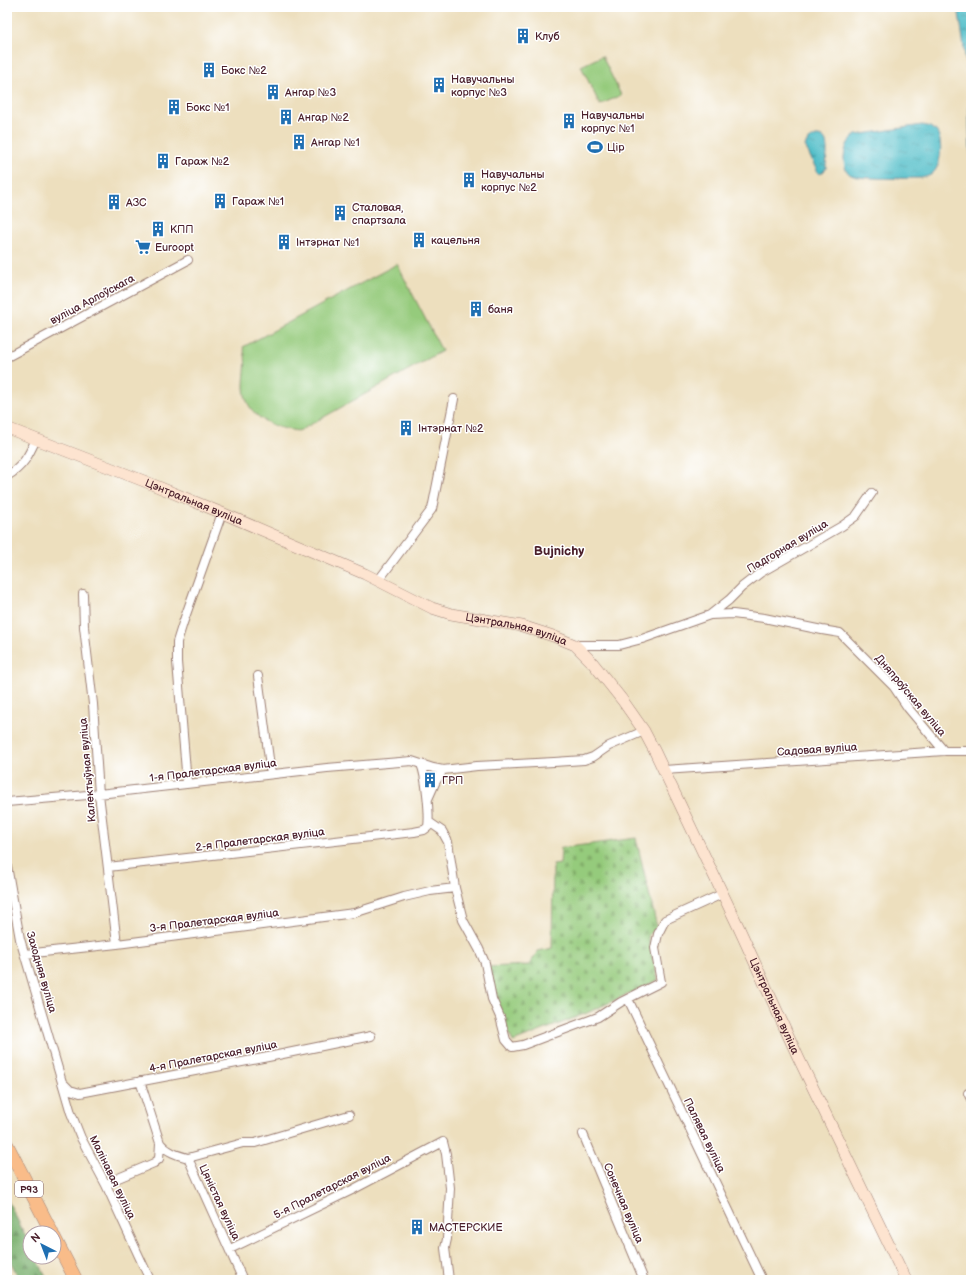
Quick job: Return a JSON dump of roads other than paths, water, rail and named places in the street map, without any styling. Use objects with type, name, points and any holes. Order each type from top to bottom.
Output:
[{"type":"main road","name":"Р93","points":[[7,1145],[48,1225]]},
{"type":"main road","points":[[62,1253],[76,1280]]},
{"type":"street","name":"вуліца Арлоўскага","points":[[7,357],[188,260]]},
{"type":"street","points":[[378,581],[432,509],[454,399]]},
{"type":"street","name":"Цэнтральная вуліца","points":[[7,428],[222,513],[378,581],[432,608],[457,615],[522,626],[575,645],[604,677],[644,731],[664,770],[803,1066],[906,1280]]},
{"type":"street","points":[[7,476],[28,457],[36,439]]},
{"type":"street","name":"Падгорная вуліца","points":[[710,615],[730,600],[742,587],[760,574],[842,526],[856,516],[872,493]]},
{"type":"street","points":[[187,784],[177,662],[177,642],[222,513]]},
{"type":"street","name":"Калектыўная вуліца","points":[[83,594],[84,627],[93,704],[100,794],[117,944]]},
{"type":"street","name":"Падгорная вуліца","points":[[575,645],[619,645],[642,639],[710,615],[733,614],[764,618],[840,633],[845,636]]},
{"type":"street","name":"Дняпроўская вуліца","points":[[845,636],[894,688],[908,708],[944,751]]},
{"type":"street","points":[[258,676],[271,774]]},
{"type":"street","points":[[644,731],[609,746],[594,757],[584,760],[477,766],[443,770],[421,764],[429,822],[442,831],[448,842],[455,888],[463,920],[485,963],[492,999],[500,1017],[506,1040],[512,1047],[523,1045],[598,1017],[661,982],[655,948],[658,934],[665,920],[722,894]]},
{"type":"street","name":"Садовая вуліца","points":[[664,770],[944,751],[971,751]]},
{"type":"street","name":"1-я Пралетарская вуліца","points":[[7,802],[100,794],[327,768],[412,761],[421,764]]},
{"type":"street","points":[[427,804],[433,786],[443,770]]},
{"type":"street","name":"2-я Пралетарская вуліца","points":[[108,867],[414,832],[424,830],[428,827],[429,822]]},
{"type":"street","name":"Заходняя вуліца","points":[[7,866],[18,930],[62,1082]]},
{"type":"street","name":"3-я Пралетарская вуліца","points":[[25,954],[117,944],[354,913],[404,897],[430,891],[455,888]]},
{"type":"street","name":"Палявая вуліца","points":[[628,999],[762,1280]]},
{"type":"street","name":"4-я Пралетарская вуліца","points":[[62,1082],[70,1090],[80,1093],[371,1036]]},
{"type":"street","points":[[106,1185],[116,1179],[154,1163],[159,1159],[160,1143],[140,1081]]},
{"type":"street","name":"Малінавая вуліца","points":[[62,1082],[71,1113],[81,1138],[106,1185],[150,1280]]},
{"type":"street","points":[[188,1158],[243,1143],[255,1143],[349,1115]]},
{"type":"street","name":"Сонечная вуліца","points":[[583,1134],[644,1280]]},
{"type":"street","name":"5-я Пралетарская вуліца","points":[[230,1249],[352,1190],[443,1142],[450,1188],[445,1248],[449,1280]]},
{"type":"street","name":"Цяністая вуліца","points":[[160,1143],[170,1152],[188,1158],[243,1280]]},
{"type":"water","points":[[958,7],[971,7],[971,163],[969,139],[969,98],[965,52]]},
{"type":"water","points":[[922,125],[934,129],[939,138],[941,151],[940,157],[936,169],[931,175],[921,178],[864,178],[851,175],[846,170],[844,158],[846,148],[850,140],[856,135]]},
{"type":"water","points":[[816,136],[824,139],[827,148],[826,168],[820,174],[818,173],[805,146],[808,140]]},
{"type":"place","name":"Клуб","points":[[523,36]]},
{"type":"place","name":"Бокс №2","points":[[209,70]]},
{"type":"place","name":"Навучальны корпус №3","points":[[439,85]]},
{"type":"place","name":"Ангар №3","points":[[273,92]]},
{"type":"place","name":"Бокс №1","points":[[174,107]]},
{"type":"place","name":"Ангар №2","points":[[286,117]]},
{"type":"place","name":"Навучальны корпус №1","points":[[569,121]]},
{"type":"place","name":"Ангар №1","points":[[299,142]]},
{"type":"place","name":"Цір","points":[[595,147]]},
{"type":"place","name":"Гараж №2","points":[[163,161]]},
{"type":"place","name":"Навучальны корпус №2","points":[[469,180]]},
{"type":"place","name":"Гараж №1","points":[[220,201]]},
{"type":"place","name":"АЗС","points":[[114,202]]},
{"type":"place","name":"Сталовая, спартзала","points":[[340,213]]},
{"type":"place","name":"КПП","points":[[158,229]]},
{"type":"place","name":"кацельня","points":[[419,240]]},
{"type":"place","name":"Інтэрнат №1","points":[[284,242]]},
{"type":"place","name":"Euroopt","points":[[143,247]]},
{"type":"place","name":"баня","points":[[476,309]]},
{"type":"place","name":"Інтэрнат №2","points":[[406,428]]},
{"type":"place","name":"ГРП","points":[[430,780]]},
{"type":"place","name":"МАСТЕРСКИЕ","points":[[417,1227]]},
{"type":"district","name":"Bujnichy","points":[[559,550]]}]
